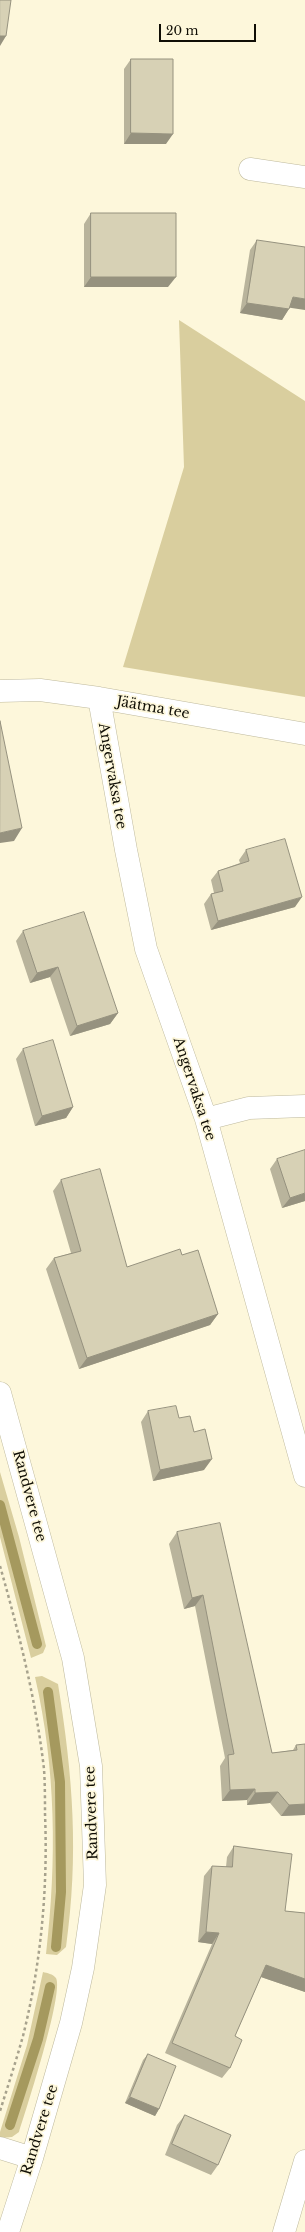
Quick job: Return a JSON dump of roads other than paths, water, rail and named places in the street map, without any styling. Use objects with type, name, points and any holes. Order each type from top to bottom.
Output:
[{"type":"street","points":[[250,169],[305,177]]},
{"type":"street","name":"Jäätma tee","points":[[0,691],[40,690],[98,698],[305,734]]},
{"type":"street","name":"Angervaksa tee","points":[[98,698],[146,948],[206,1119],[305,1476]]},
{"type":"street","points":[[206,1119],[249,1108],[305,1106]]},
{"type":"street","name":"Randvere tee","points":[[0,1393],[73,1658],[91,1766],[95,1885],[86,1945],[71,2023],[12,2231]]},
{"type":"street","points":[[0,2148],[32,2158]]},
{"type":"street","points":[[284,2232],[305,2161]]},
{"type":"waterway","points":[[0,1505],[37,1644]]},
{"type":"waterway","points":[[48,1692],[60,1782],[61,1892],[56,1947]]},
{"type":"waterway","points":[[10,2125],[38,2039],[50,1987]]}]
